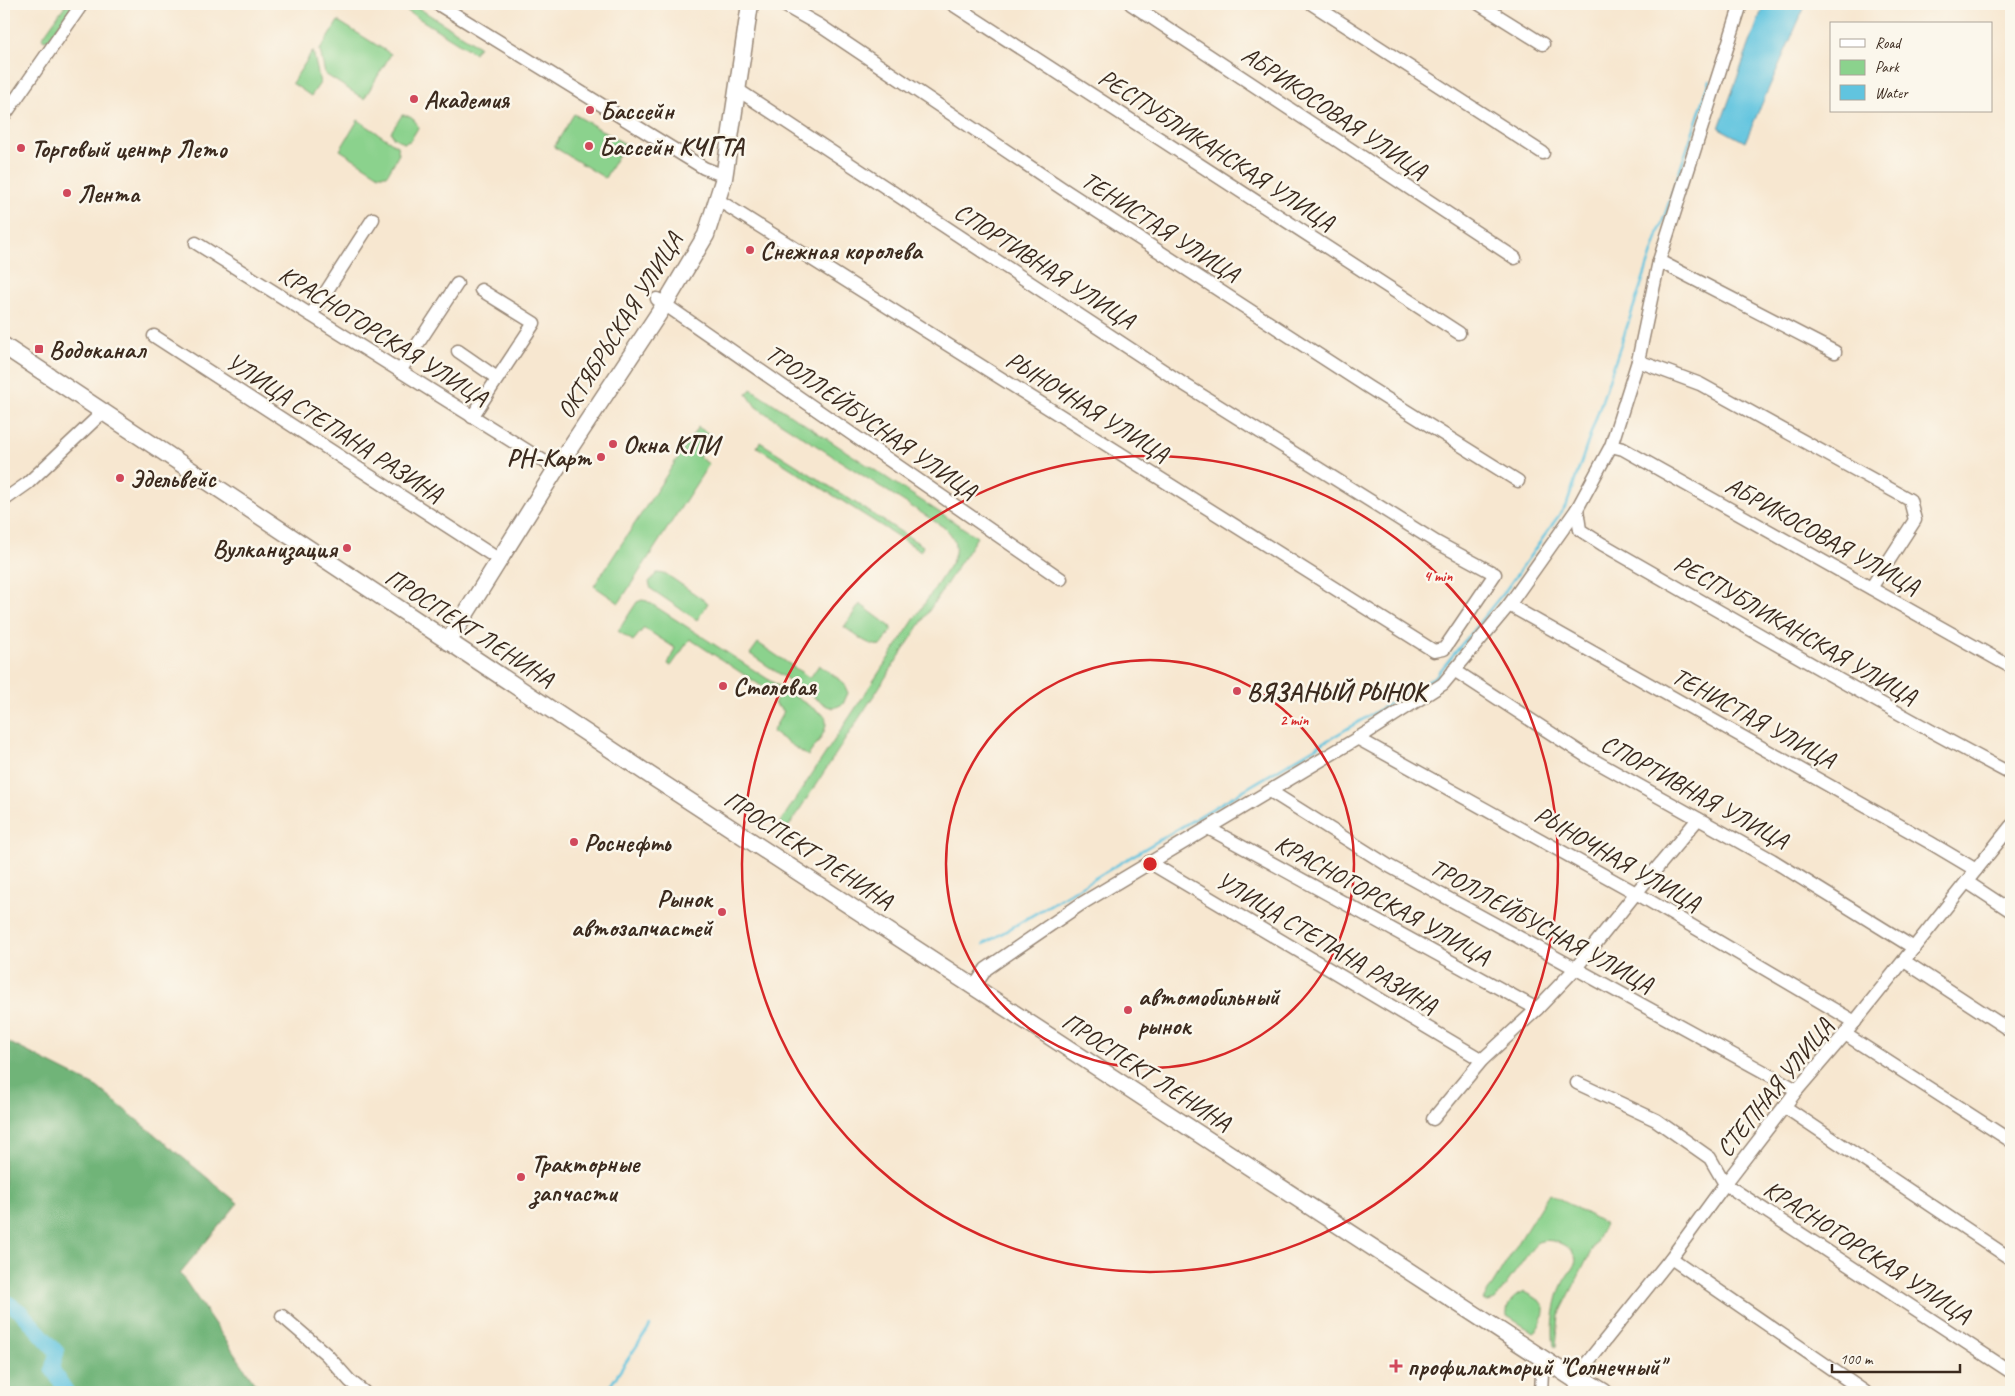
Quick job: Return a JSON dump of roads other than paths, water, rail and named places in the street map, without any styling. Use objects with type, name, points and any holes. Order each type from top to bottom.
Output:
[{"type":"main road","name":"ОКТЯБРЬСКАЯ УЛИЦА","points":[[443,639],[661,302],[698,233],[714,188],[717,173],[742,4]]},
{"type":"main road","name":"ОКТЯБРЬСКАЯ УЛИЦА","points":[[443,639],[491,574],[495,557],[550,465],[706,235],[724,178],[750,4]]},
{"type":"main road","name":"ПРОСПЕКТ ЛЕНИНА","points":[[4,346],[443,639],[1574,1378],[1586,1392]]},
{"type":"main road","points":[[1574,1378],[1588,1382],[1604,1392]]},
{"type":"street","points":[[4,116],[82,4]]},
{"type":"street","points":[[438,4],[704,168],[717,173]]},
{"type":"street","name":"ТЕНИСТАЯ УЛИЦА","points":[[782,4],[819,25],[1063,189],[1360,382],[1518,481]]},
{"type":"street","name":"РЕСПУБЛИКАНСКАЯ УЛИЦА","points":[[952,4],[1458,333]]},
{"type":"street","name":"АБРИКОСОВАЯ УЛИЦА","points":[[1131,4],[1515,258]]},
{"type":"street","points":[[1312,4],[1544,153]]},
{"type":"street","points":[[1479,4],[1543,44]]},
{"type":"street","points":[[974,987],[986,969],[1081,904],[1270,791],[1443,684],[1509,605],[1577,508],[1610,446],[1638,361],[1659,261],[1741,4]]},
{"type":"street","name":"СПОРТИВНАЯ УЛИЦА","points":[[738,90],[1182,383],[1329,476],[1356,490],[1436,542],[1495,574],[1444,649],[1434,651]]},
{"type":"street","name":"РЫНОЧНАЯ УЛИЦА","points":[[718,200],[1434,651]]},
{"type":"street","points":[[310,315],[373,219]]},
{"type":"street","name":"КРАСНОГОРСКАЯ УЛИЦА","points":[[196,243],[550,465]]},
{"type":"street","points":[[1659,261],[1835,352]]},
{"type":"street","points":[[400,371],[457,284]]},
{"type":"street","points":[[472,416],[534,323],[482,290]]},
{"type":"street","name":"ТРОЛЛЕЙБУСНАЯ УЛИЦА","points":[[661,302],[1061,579]]},
{"type":"street","name":"УЛИЦА СТЕПАНА РАЗИНА","points":[[154,336],[495,557]]},
{"type":"street","points":[[458,351],[497,378]]},
{"type":"street","points":[[1638,361],[1700,384],[1910,500],[1915,520],[1870,588]]},
{"type":"street","points":[[4,500],[28,483],[102,413]]},
{"type":"street","name":"АБРИКОСОВАЯ УЛИЦА","points":[[1610,446],[1623,449],[2011,667]]},
{"type":"street","name":"РЕСПУБЛИКАНСКАЯ УЛИЦА","points":[[1577,508],[1580,530],[1602,544],[1788,653],[1912,722],[2011,774]]},
{"type":"street","name":"ТЕНИСТАЯ УЛИЦА","points":[[1509,605],[1945,850],[1976,870]]},
{"type":"street","name":"СПОРТИВНАЯ УЛИЦА","points":[[1454,670],[1586,756],[1772,860],[1914,948]]},
{"type":"street","name":"РЫНОЧНАЯ УЛИЦА","points":[[1357,738],[1636,893],[1855,1022]]},
{"type":"street","name":"ТРОЛЛЕЙБУСНАЯ УЛИЦА","points":[[1270,791],[1389,866],[1797,1090]]},
{"type":"street","points":[[1433,1119],[1482,1060],[1537,1009],[1575,969],[1698,818]]},
{"type":"street","name":"СТЕПНАЯ УЛИЦА","points":[[1574,1378],[1672,1258],[1725,1184],[1797,1090],[1855,1022],[2011,826]]},
{"type":"street","name":"КРАСНОГОРСКАЯ УЛИЦА","points":[[1208,828],[1537,1009]]},
{"type":"street","name":"УЛИЦА СТЕПАНА РАЗИНА","points":[[1149,862],[1482,1060]]},
{"type":"street","points":[[1967,882],[2011,911]]},
{"type":"street","points":[[1904,961],[2011,1030]]},
{"type":"street","points":[[1845,1034],[2011,1141]]},
{"type":"street","points":[[1577,1083],[1656,1120],[1710,1158],[1725,1184]]},
{"type":"street","points":[[1785,1107],[2011,1259]]},
{"type":"street","name":"КРАСНОГОРСКАЯ УЛИЦА","points":[[1725,1184],[2011,1372]]},
{"type":"street","points":[[1672,1258],[1865,1392]]},
{"type":"street","points":[[282,1316],[326,1354],[350,1382],[364,1392]]},
{"type":"street","points":[[1541,1392],[1542,1373],[1546,1361]]},
{"type":"water","points":[[1764,4],[1806,4],[1745,142],[1719,128]]},
{"type":"waterway","points":[[984,944],[1436,676],[1508,587],[1567,504],[1710,81]]},
{"type":"waterway","points":[[4,1300],[21,1312],[57,1352],[52,1369],[67,1392]]},
{"type":"waterway","points":[[606,1392],[650,1326]]},
{"type":"place","name":"Академия","points":[[414,99]]},
{"type":"place","name":"Бассейн","points":[[590,110]]},
{"type":"place","name":"Бассейн КЧГТА","points":[[589,146]]},
{"type":"place","name":"Торговый центр Лето","points":[[21,148]]},
{"type":"place","name":"Лента","points":[[67,193]]},
{"type":"place","name":"Снежная королева","points":[[750,250]]},
{"type":"place","name":"Водоканал","points":[[39,349]]},
{"type":"place","name":"Окна КПИ","points":[[613,444]]},
{"type":"place","name":"РН-Карт","points":[[601,457]]},
{"type":"place","name":"Эдельвейс","points":[[120,478]]},
{"type":"place","name":"Вулканизация","points":[[347,548]]},
{"type":"place","name":"Столовая","points":[[723,686]]},
{"type":"place","name":"ВЯЗАНЫЙ РЫНОК","points":[[1237,691]]},
{"type":"place","name":"Роснефть","points":[[574,842]]},
{"type":"place","name":"Рынок автозапчастей","points":[[722,912]]},
{"type":"place","name":"автомобильный рынок","points":[[1128,1010]]},
{"type":"place","name":"Тракторные запчасти","points":[[521,1177]]},
{"type":"place","name":"профилакторий \"Солнечный\"","points":[[1396,1366]]}]
